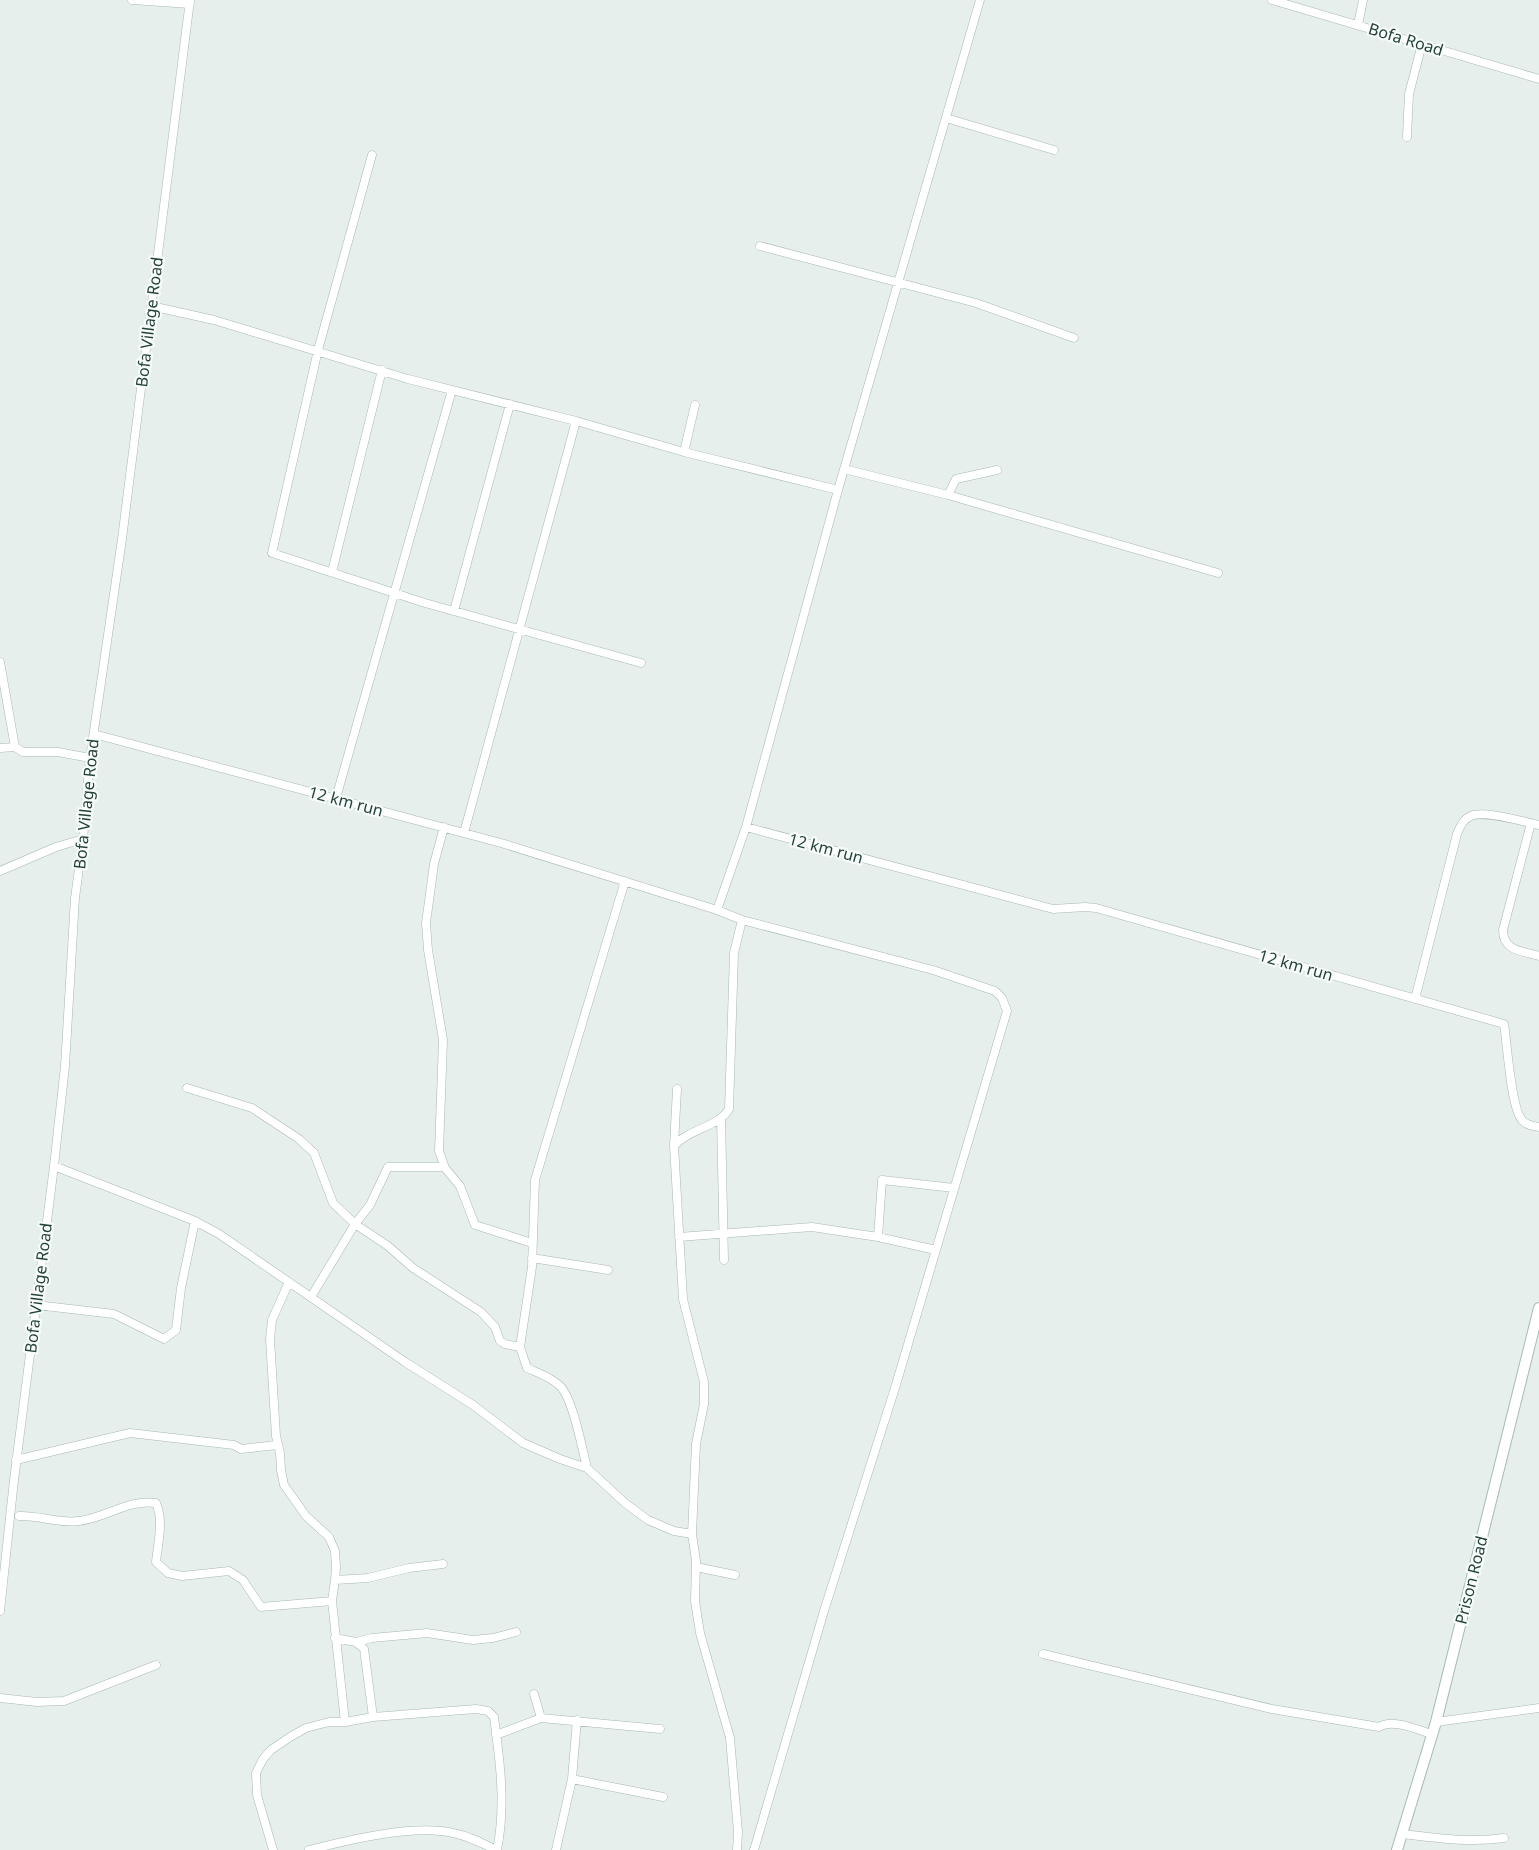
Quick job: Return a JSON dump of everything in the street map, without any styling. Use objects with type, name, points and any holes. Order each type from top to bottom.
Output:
[{"type":"street","points":[[132,0],[190,2]]},
{"type":"street","points":[[717,910],[746,827],[838,490],[980,0]]},
{"type":"street","name":"Bofa Road","points":[[1272,0],[1539,79]]},
{"type":"street","points":[[1358,25],[1363,0]]},
{"type":"street","name":"Bofa Village Road","points":[[0,1611],[16,1460],[65,1066],[75,898],[90,758],[123,528],[190,2]]},
{"type":"street","points":[[1407,137],[1409,94],[1422,44]]},
{"type":"street","points":[[946,118],[1054,150]]},
{"type":"street","points":[[372,155],[318,350],[272,553],[454,611],[641,663]]},
{"type":"street","points":[[760,246],[975,303],[1074,338]]},
{"type":"street","points":[[151,306],[214,320],[452,390],[576,421],[684,452],[838,490]]},
{"type":"street","points":[[332,572],[382,370]]},
{"type":"street","points":[[336,798],[452,390]]},
{"type":"street","points":[[454,611],[510,404]]},
{"type":"street","points":[[684,452],[695,405]]},
{"type":"street","points":[[464,833],[576,421]]},
{"type":"street","points":[[844,469],[948,495],[1218,573]]},
{"type":"street","points":[[948,495],[956,479],[997,470]]},
{"type":"street","points":[[0,662],[15,747]]},
{"type":"street","name":"12 km run","points":[[94,734],[444,827],[717,910],[742,921],[933,970],[995,991],[1002,998],[1007,1011],[895,1388],[824,1611],[754,1850]]},
{"type":"street","points":[[0,748],[15,747],[23,752],[58,752],[90,758]]},
{"type":"street","points":[[1415,999],[1457,834],[1462,822],[1472,816],[1481,813],[1535,824],[1503,930],[1503,939],[1513,948],[1539,956]]},
{"type":"street","points":[[444,827],[434,864],[426,923],[428,950],[443,1040],[439,1151],[444,1167],[460,1186],[475,1225],[532,1243]]},
{"type":"street","name":"12 km run","points":[[746,827],[1053,909],[1095,908],[1504,1024],[1513,1092],[1520,1118],[1524,1122],[1539,1127]]},
{"type":"street","points":[[0,871],[56,847],[83,839]]},
{"type":"street","points":[[587,1468],[569,1399],[552,1379],[527,1368],[520,1347],[532,1258],[534,1180],[625,881]]},
{"type":"street","points":[[674,1146],[680,1138],[722,1118],[729,1109],[734,953],[742,921]]},
{"type":"street","points":[[187,1088],[252,1108],[299,1140],[314,1152],[333,1203],[355,1224],[388,1246],[413,1268],[481,1312],[495,1327],[500,1341],[520,1347]]},
{"type":"street","points":[[677,1089],[674,1146],[683,1299],[704,1382],[704,1404],[696,1444],[692,1534],[696,1567],[694,1601],[700,1633],[730,1738],[738,1832],[737,1850]]},
{"type":"street","points":[[722,1118],[724,1260]]},
{"type":"street","points":[[54,1166],[195,1221],[219,1234],[405,1362],[473,1405],[523,1443],[587,1468],[625,1503],[648,1520],[674,1531],[692,1534]]},
{"type":"street","points":[[311,1298],[355,1224],[370,1205],[387,1167],[444,1167]]},
{"type":"street","points":[[878,1237],[882,1180],[954,1188]]},
{"type":"street","points":[[36,1305],[114,1314],[164,1339],[176,1330],[181,1288],[195,1221]]},
{"type":"street","points":[[679,1237],[812,1227],[878,1237],[936,1250]]},
{"type":"street","points":[[532,1258],[608,1270]]},
{"type":"street","points":[[289,1282],[272,1320],[270,1339],[276,1436],[284,1485],[306,1516],[329,1537],[335,1551],[336,1567],[332,1601],[345,1722]]},
{"type":"street","name":"Prison Road","points":[[1397,1850],[1436,1722],[1539,1308]]},
{"type":"street","points":[[16,1460],[130,1433],[234,1445],[241,1449],[278,1445]]},
{"type":"street","points":[[19,1516],[80,1521],[124,1506],[145,1502],[156,1503],[160,1512],[160,1528],[156,1562],[168,1573],[182,1576],[229,1571],[243,1580],[261,1607],[332,1601]]},
{"type":"street","points":[[335,1580],[368,1578],[409,1568],[443,1564]]},
{"type":"street","points":[[696,1567],[735,1575]]},
{"type":"street","points":[[335,1638],[356,1642],[372,1638],[427,1633],[473,1640],[516,1632]]},
{"type":"street","points":[[356,1642],[364,1649],[373,1717]]},
{"type":"street","points":[[1043,1654],[1272,1709],[1379,1727],[1385,1723],[1392,1724],[1432,1734]]},
{"type":"street","points":[[0,1698],[37,1702],[64,1701],[156,1665]]},
{"type":"street","points":[[534,1694],[541,1718]]},
{"type":"street","points":[[1436,1722],[1539,1708]]},
{"type":"street","points":[[273,1850],[255,1784],[256,1773],[271,1750],[306,1728],[328,1722],[453,1710],[488,1711],[494,1717],[502,1818],[497,1850],[477,1840],[451,1832],[433,1831],[376,1837],[309,1850]]},
{"type":"street","points":[[496,1735],[541,1718],[660,1729]]},
{"type":"street","points":[[556,1850],[572,1779],[577,1720]]},
{"type":"street","points":[[572,1779],[663,1797]]},
{"type":"street","points":[[1403,1834],[1469,1840],[1504,1838]]},
{"type":"street","points":[[1469,1840],[1469,1850]]}]
